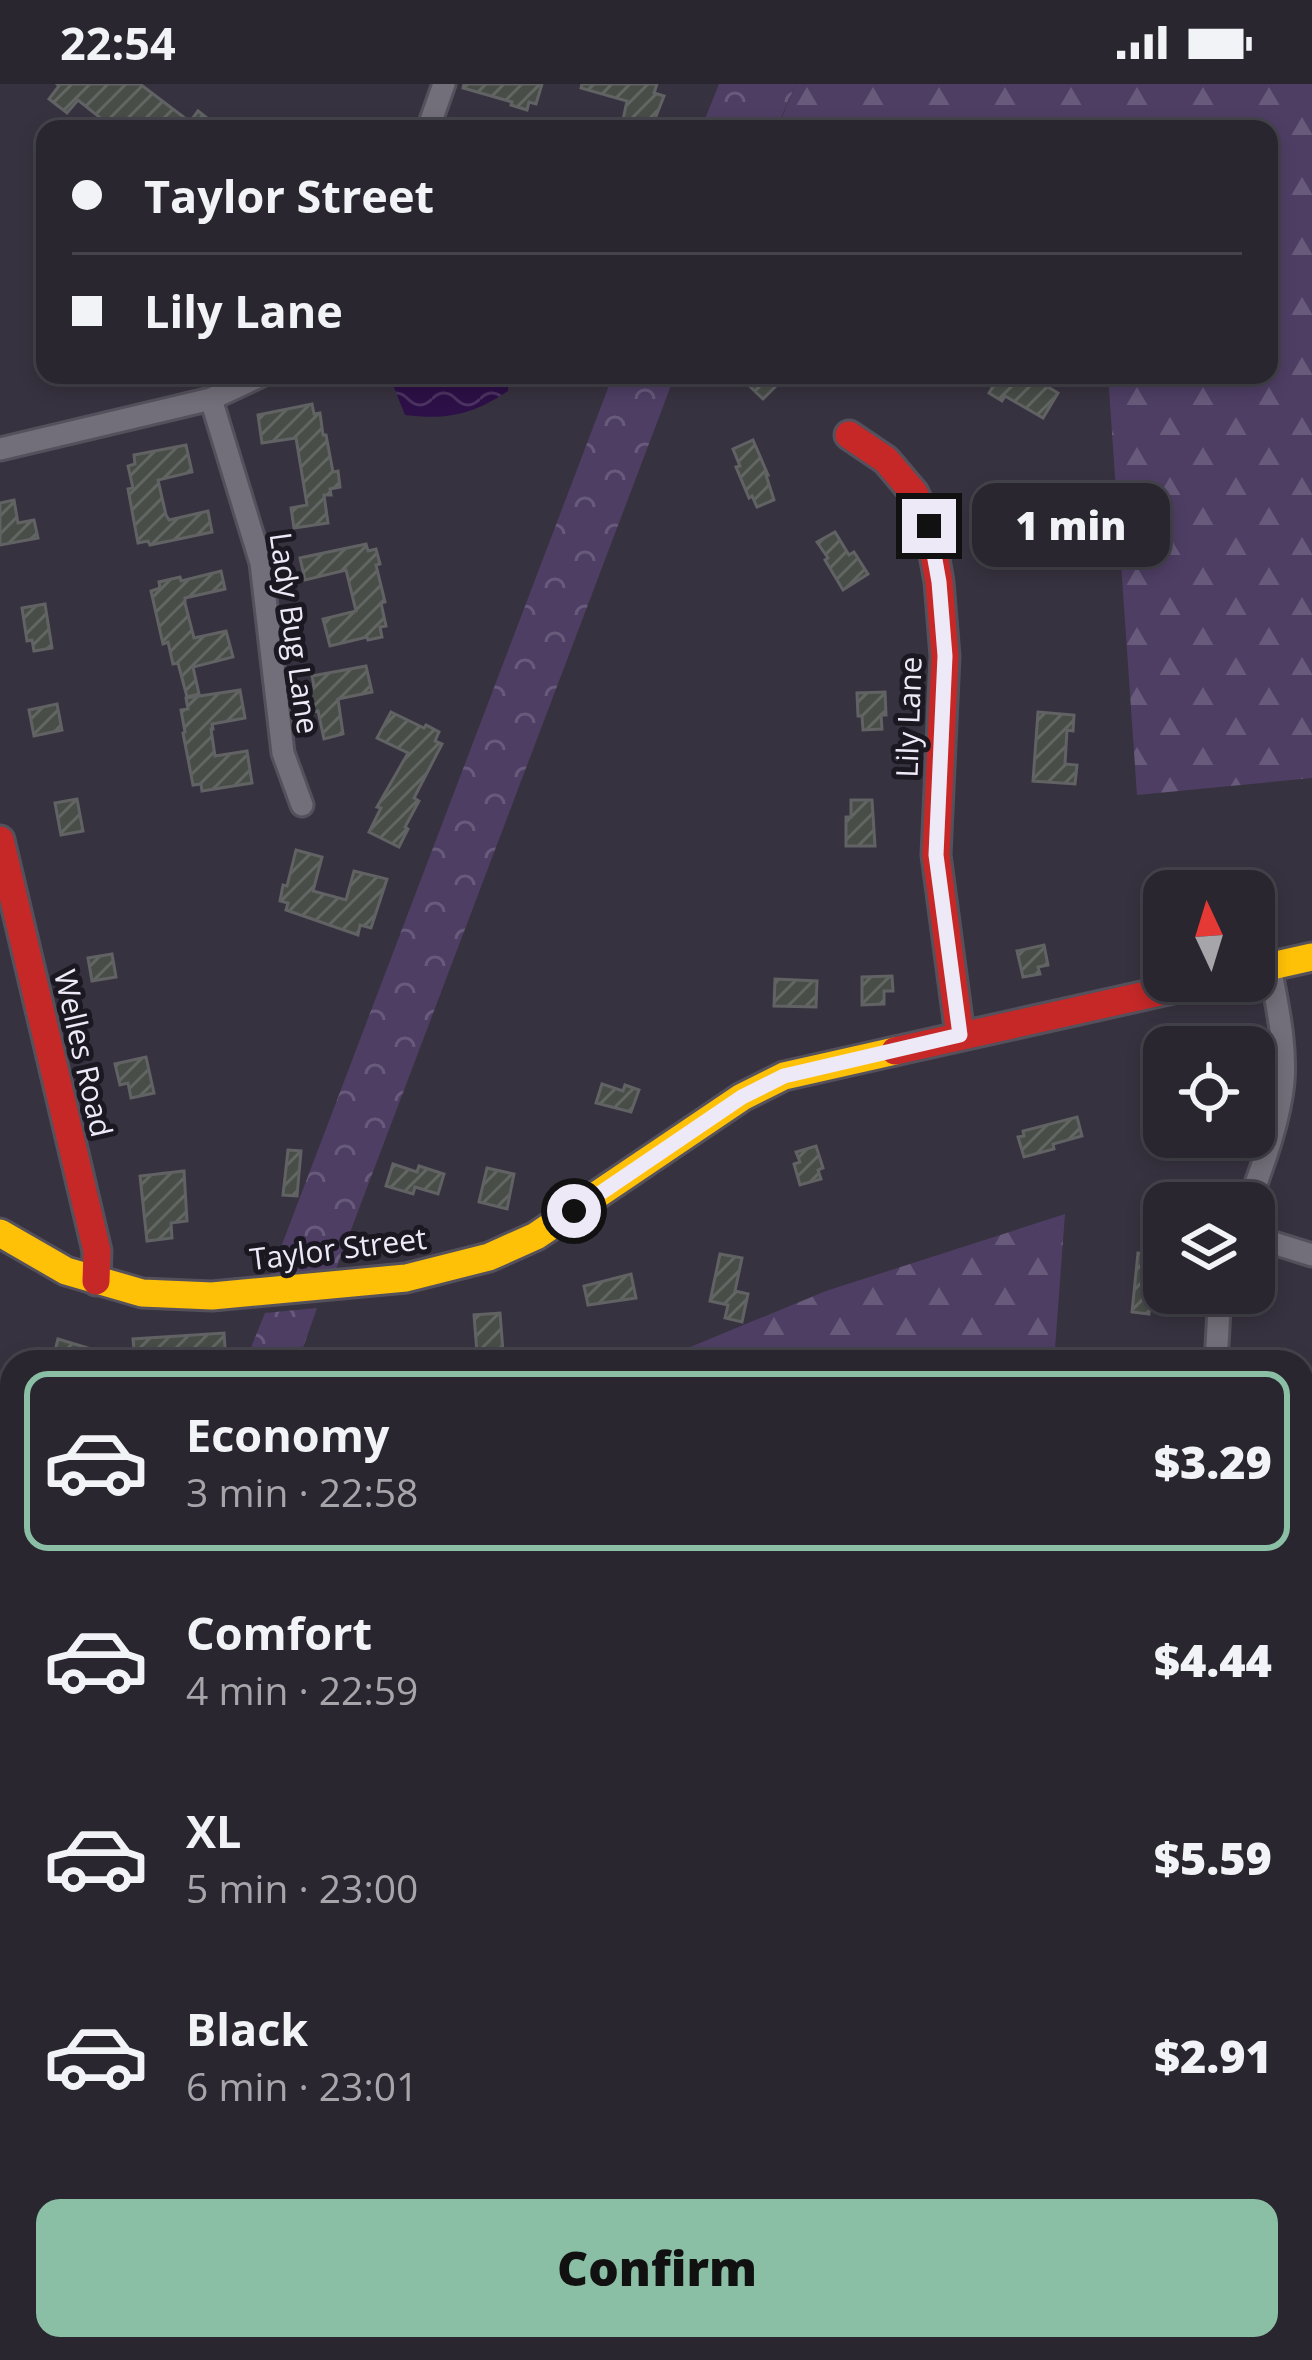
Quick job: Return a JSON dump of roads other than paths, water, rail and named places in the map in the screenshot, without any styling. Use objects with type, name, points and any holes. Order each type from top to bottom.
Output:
[{"type":"street","points":[[431,120],[444,84]]},
{"type":"street","points":[[0,449],[211,399],[243,384]]},
{"type":"street","name":"Lady Bug Lane","points":[[211,399],[261,562],[283,753],[302,805]]},
{"type":"street","name":"Lily Lane","points":[[849,434],[886,460],[914,494],[929,526],[945,656],[936,855],[960,1035]]},
{"type":"street","name":"Welles Road","points":[[0,840],[97,1251],[96,1281]]},
{"type":"street","points":[[1275,966],[1312,957]]},
{"type":"street","name":"Taylor Street","points":[[0,1233],[66,1271],[142,1293],[212,1296],[406,1277],[489,1257],[536,1236],[742,1097],[784,1076],[1143,995]]},
{"type":"street","points":[[1256,1182],[1273,1135],[1282,1083],[1282,1028],[1273,1002]]},
{"type":"street","points":[[1275,1244],[1312,1256]]},
{"type":"street","points":[[1217,1350],[1219,1314]]},
{"type":"water","points":[[393,384],[508,384],[508,391],[459,414],[405,415]]}]
